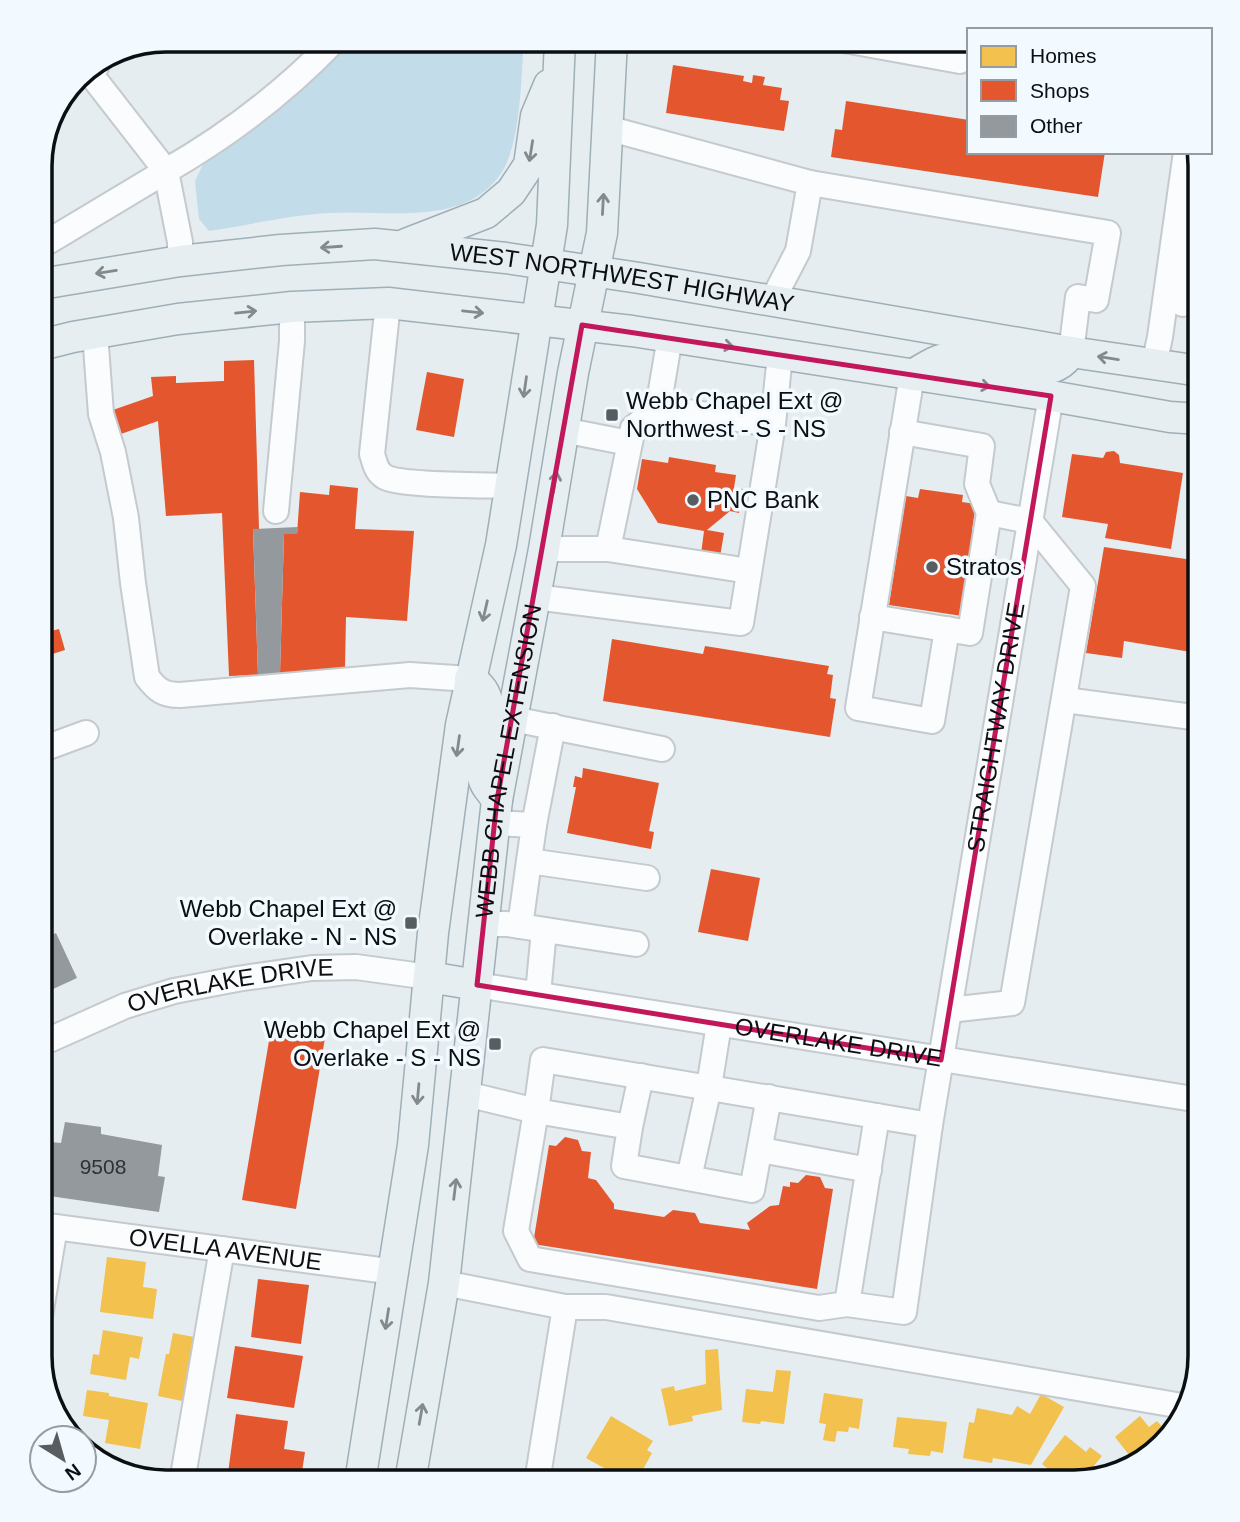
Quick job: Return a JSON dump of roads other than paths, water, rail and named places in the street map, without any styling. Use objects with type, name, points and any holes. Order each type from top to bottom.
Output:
[{"type":"main road","name":"WEBB CHAPEL EXTENSION","points":[[362,1470],[414,1145],[429,977],[459,737],[511,486],[552,225],[559,52]]},
{"type":"main road","points":[[400,247],[486,213],[511,192],[529,165],[537,116],[559,52]]},
{"type":"main road","name":"WEBB CHAPEL EXTENSION","points":[[412,1470],[444,1283],[496,812],[582,325],[602,233],[611,52]]},
{"type":"main road","name":"WEST NORTHWEST HIGHWAY","points":[[53,282],[180,261],[375,244],[545,263],[1188,369]]},
{"type":"main road","name":"WEST NORTHWEST HIGHWAY","points":[[53,342],[178,320],[292,307],[388,303],[670,337],[1188,418]]},
{"type":"main road","points":[[912,375],[946,358],[1040,371],[1059,366],[1071,352]]},
{"type":"main road","points":[[470,678],[478,683],[489,703],[482,755],[483,779],[496,812]]},
{"type":"main road","points":[[429,977],[477,985]]},
{"type":"street","points":[[53,239],[199,152],[265,103],[318,52]]},
{"type":"street","points":[[940,53],[964,56]]},
{"type":"street","points":[[94,79],[166,171],[180,242],[180,261]]},
{"type":"street","points":[[607,128],[810,183],[1108,233],[1097,300],[1078,297],[1071,352]]},
{"type":"street","points":[[1182,304],[1185,154]]},
{"type":"street","points":[[772,301],[798,251],[810,183]]},
{"type":"street","points":[[1154,365],[1182,304],[1188,268]]},
{"type":"street","points":[[388,303],[372,454],[378,472],[387,478],[404,481],[511,486]]},
{"type":"street","points":[[276,511],[292,341],[292,307]]},
{"type":"street","points":[[95,333],[101,414],[113,452],[126,517],[147,677],[155,687],[165,695],[410,675],[470,678]]},
{"type":"street","points":[[608,549],[633,428],[658,408],[670,337]]},
{"type":"street","points":[[536,597],[741,622],[773,424],[780,355]]},
{"type":"street","points":[[912,375],[858,708],[932,720],[947,629]]},
{"type":"street","name":"STRAIGHTWAY DRIVE","points":[[847,1304],[904,1312],[930,1125],[1051,396]]},
{"type":"street","points":[[658,408],[773,424]]},
{"type":"street","points":[[563,430],[629,443]]},
{"type":"street","points":[[872,617],[970,633],[989,513],[977,484],[982,446],[902,432]]},
{"type":"street","points":[[949,1010],[1012,1003],[1083,586],[1030,521],[989,513]]},
{"type":"street","points":[[544,549],[608,549],[749,571]]},
{"type":"street","points":[[1065,700],[1188,716]]},
{"type":"street","points":[[513,719],[662,749]]},
{"type":"street","points":[[520,926],[534,825],[553,726]]},
{"type":"street","points":[[53,745],[86,733]]},
{"type":"street","points":[[496,812],[534,825]]},
{"type":"street","points":[[529,861],[647,878]]},
{"type":"street","points":[[483,923],[636,944]]},
{"type":"street","points":[[538,994],[544,930]]},
{"type":"street","name":"OVERLAKE DRIVE","points":[[52,1038],[125,1006],[174,991],[237,979],[312,968],[356,967],[429,977]]},
{"type":"street","name":"OVERLAKE DRIVE","points":[[477,985],[1188,1098]]},
{"type":"street","points":[[689,1178],[709,1087],[719,1024]]},
{"type":"street","points":[[877,1116],[847,1304],[819,1308],[530,1259],[516,1231],[543,1060],[769,1097],[930,1125]]},
{"type":"street","points":[[641,1076],[624,1166],[752,1190],[769,1097]]},
{"type":"street","points":[[466,1094],[536,1111],[630,1127]]},
{"type":"street","points":[[761,1150],[869,1170]]},
{"type":"street","name":"OVELLA AVENUE","points":[[52,1227],[395,1272]]},
{"type":"street","points":[[184,1470],[222,1249]]},
{"type":"street","points":[[444,1283],[565,1307],[606,1307],[1176,1405]]},
{"type":"street","points":[[539,1470],[565,1307]]},
{"type":"place","name":"Webb Chapel Ext @ Northwest - S - NS","points":[[612,415]]},
{"type":"place","name":"PNC Bank","points":[[693,500]]},
{"type":"place","name":"Stratos","points":[[932,567]]},
{"type":"place","name":"Webb Chapel Ext @ Overlake - N - NS","points":[[411,923]]},
{"type":"place","name":"Webb Chapel Ext @ Overlake - S - NS","points":[[495,1044]]}]
